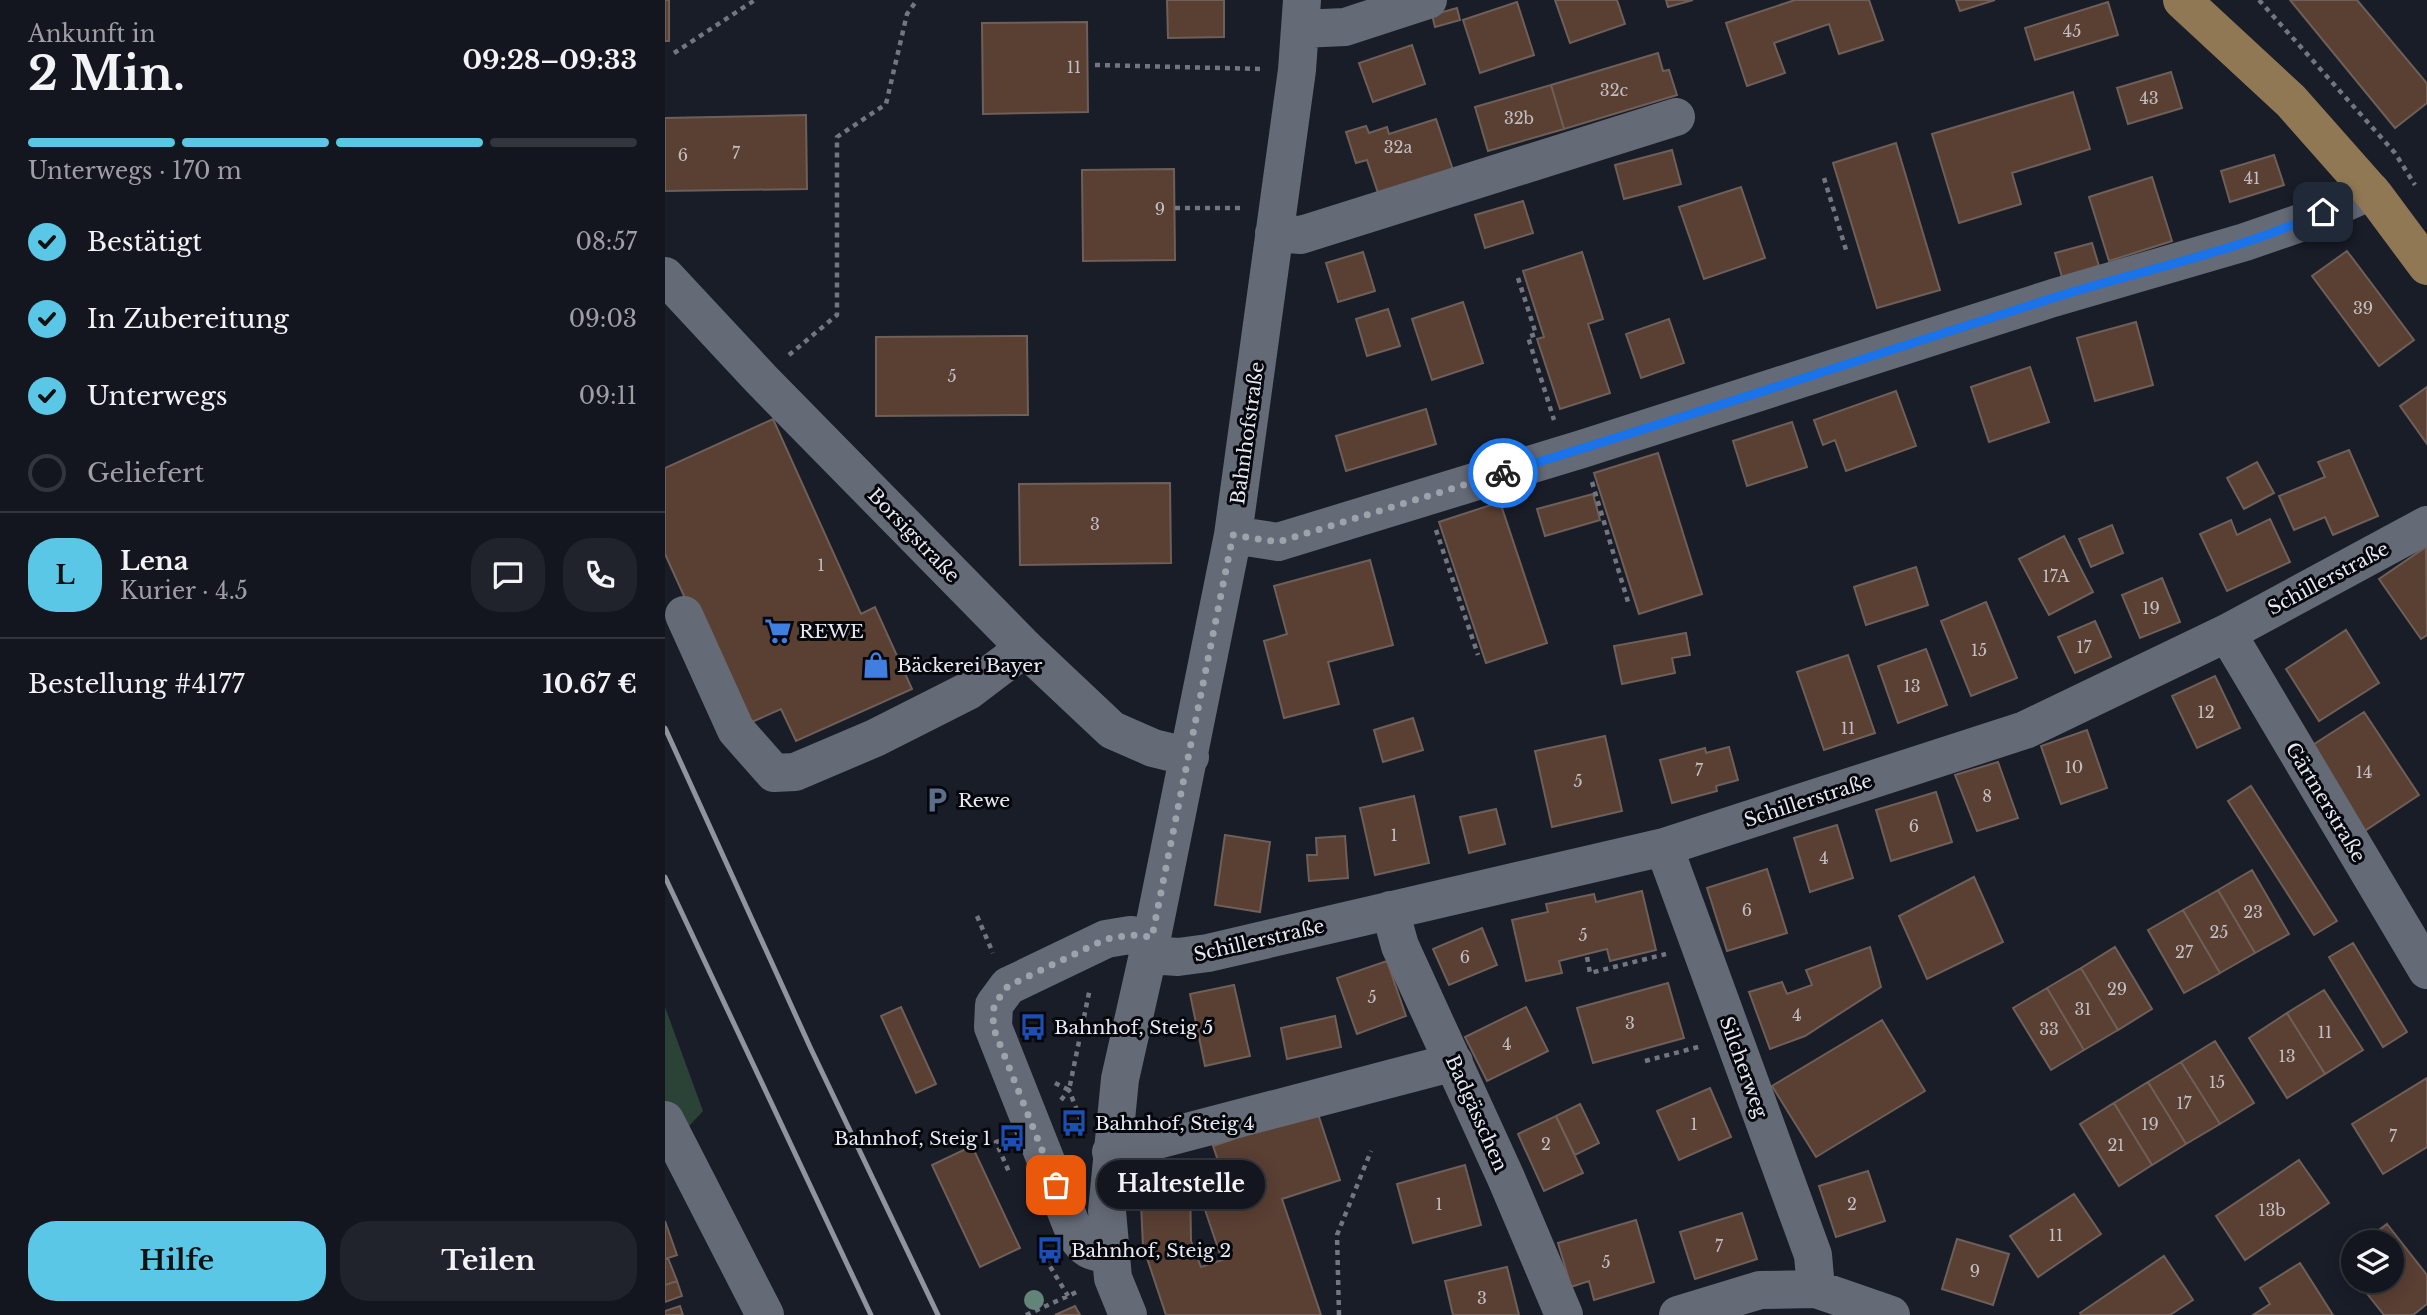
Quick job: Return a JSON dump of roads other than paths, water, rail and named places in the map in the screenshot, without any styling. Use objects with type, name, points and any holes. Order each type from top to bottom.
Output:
[{"type":"main road","points":[[2182,0],[2291,101],[2371,191],[2427,266]]},
{"type":"street","points":[[1301,15],[1345,27],[1428,0]]},
{"type":"street","name":"Bahnhofstraße","points":[[1110,1161],[1090,1139],[1092,1091],[1120,1079],[1190,757],[1233,535],[1297,70],[1301,15]]},
{"type":"street","points":[[1275,221],[1301,235],[1676,117]]},
{"type":"street","points":[[1233,535],[1278,542],[1573,452],[2041,302],[2245,242],[2300,223],[2371,191]]},
{"type":"street","name":"Borsigstraße","points":[[665,276],[761,379],[1025,648],[1112,730],[1153,748],[1190,757]]},
{"type":"street","name":"Schillerstraße","points":[[1111,1265],[1097,1253],[1087,1250],[1075,1234],[993,1027],[994,1005],[1008,986],[1106,939],[1130,935],[1178,957],[1208,953],[1664,847],[2025,730],[2227,633],[2427,525]]},
{"type":"street","points":[[684,615],[736,730],[774,773],[795,772],[876,738],[968,691],[1025,648]]},
{"type":"street","name":"Gärtnerstraße","points":[[2227,633],[2427,970]]},
{"type":"street","name":"Silcherweg","points":[[1664,847],[1814,1255],[1816,1289]]},
{"type":"street","name":"Badgässchen","points":[[1389,910],[1400,946],[1506,1178],[1564,1315]]},
{"type":"street","points":[[1128,1315],[1111,1265],[1107,1211],[1110,1161],[1454,1062]]},
{"type":"street","points":[[665,1120],[765,1315]]},
{"type":"street","points":[[1678,1315],[1760,1290],[1816,1289],[1891,1315]]},
{"type":"railway","points":[[665,728],[811,1049],[938,1315]]},
{"type":"railway","points":[[665,877],[871,1315]]},
{"type":"place","name":"REWE","points":[[778,631]]},
{"type":"place","name":"Bäckerei Bayer","points":[[876,665]]},
{"type":"place","name":"Rewe","points":[[937,800]]},
{"type":"place","name":"Bahnhof, Steig 5","points":[[1033,1027]]},
{"type":"place","name":"Bahnhof, Steig 4","points":[[1074,1123]]},
{"type":"place","name":"Bahnhof, Steig 1","points":[[1012,1138]]},
{"type":"place","name":"Haltestelle","points":[[1056,1185]]},
{"type":"place","name":"Bahnhof, Steig 2","points":[[1050,1250]]}]
